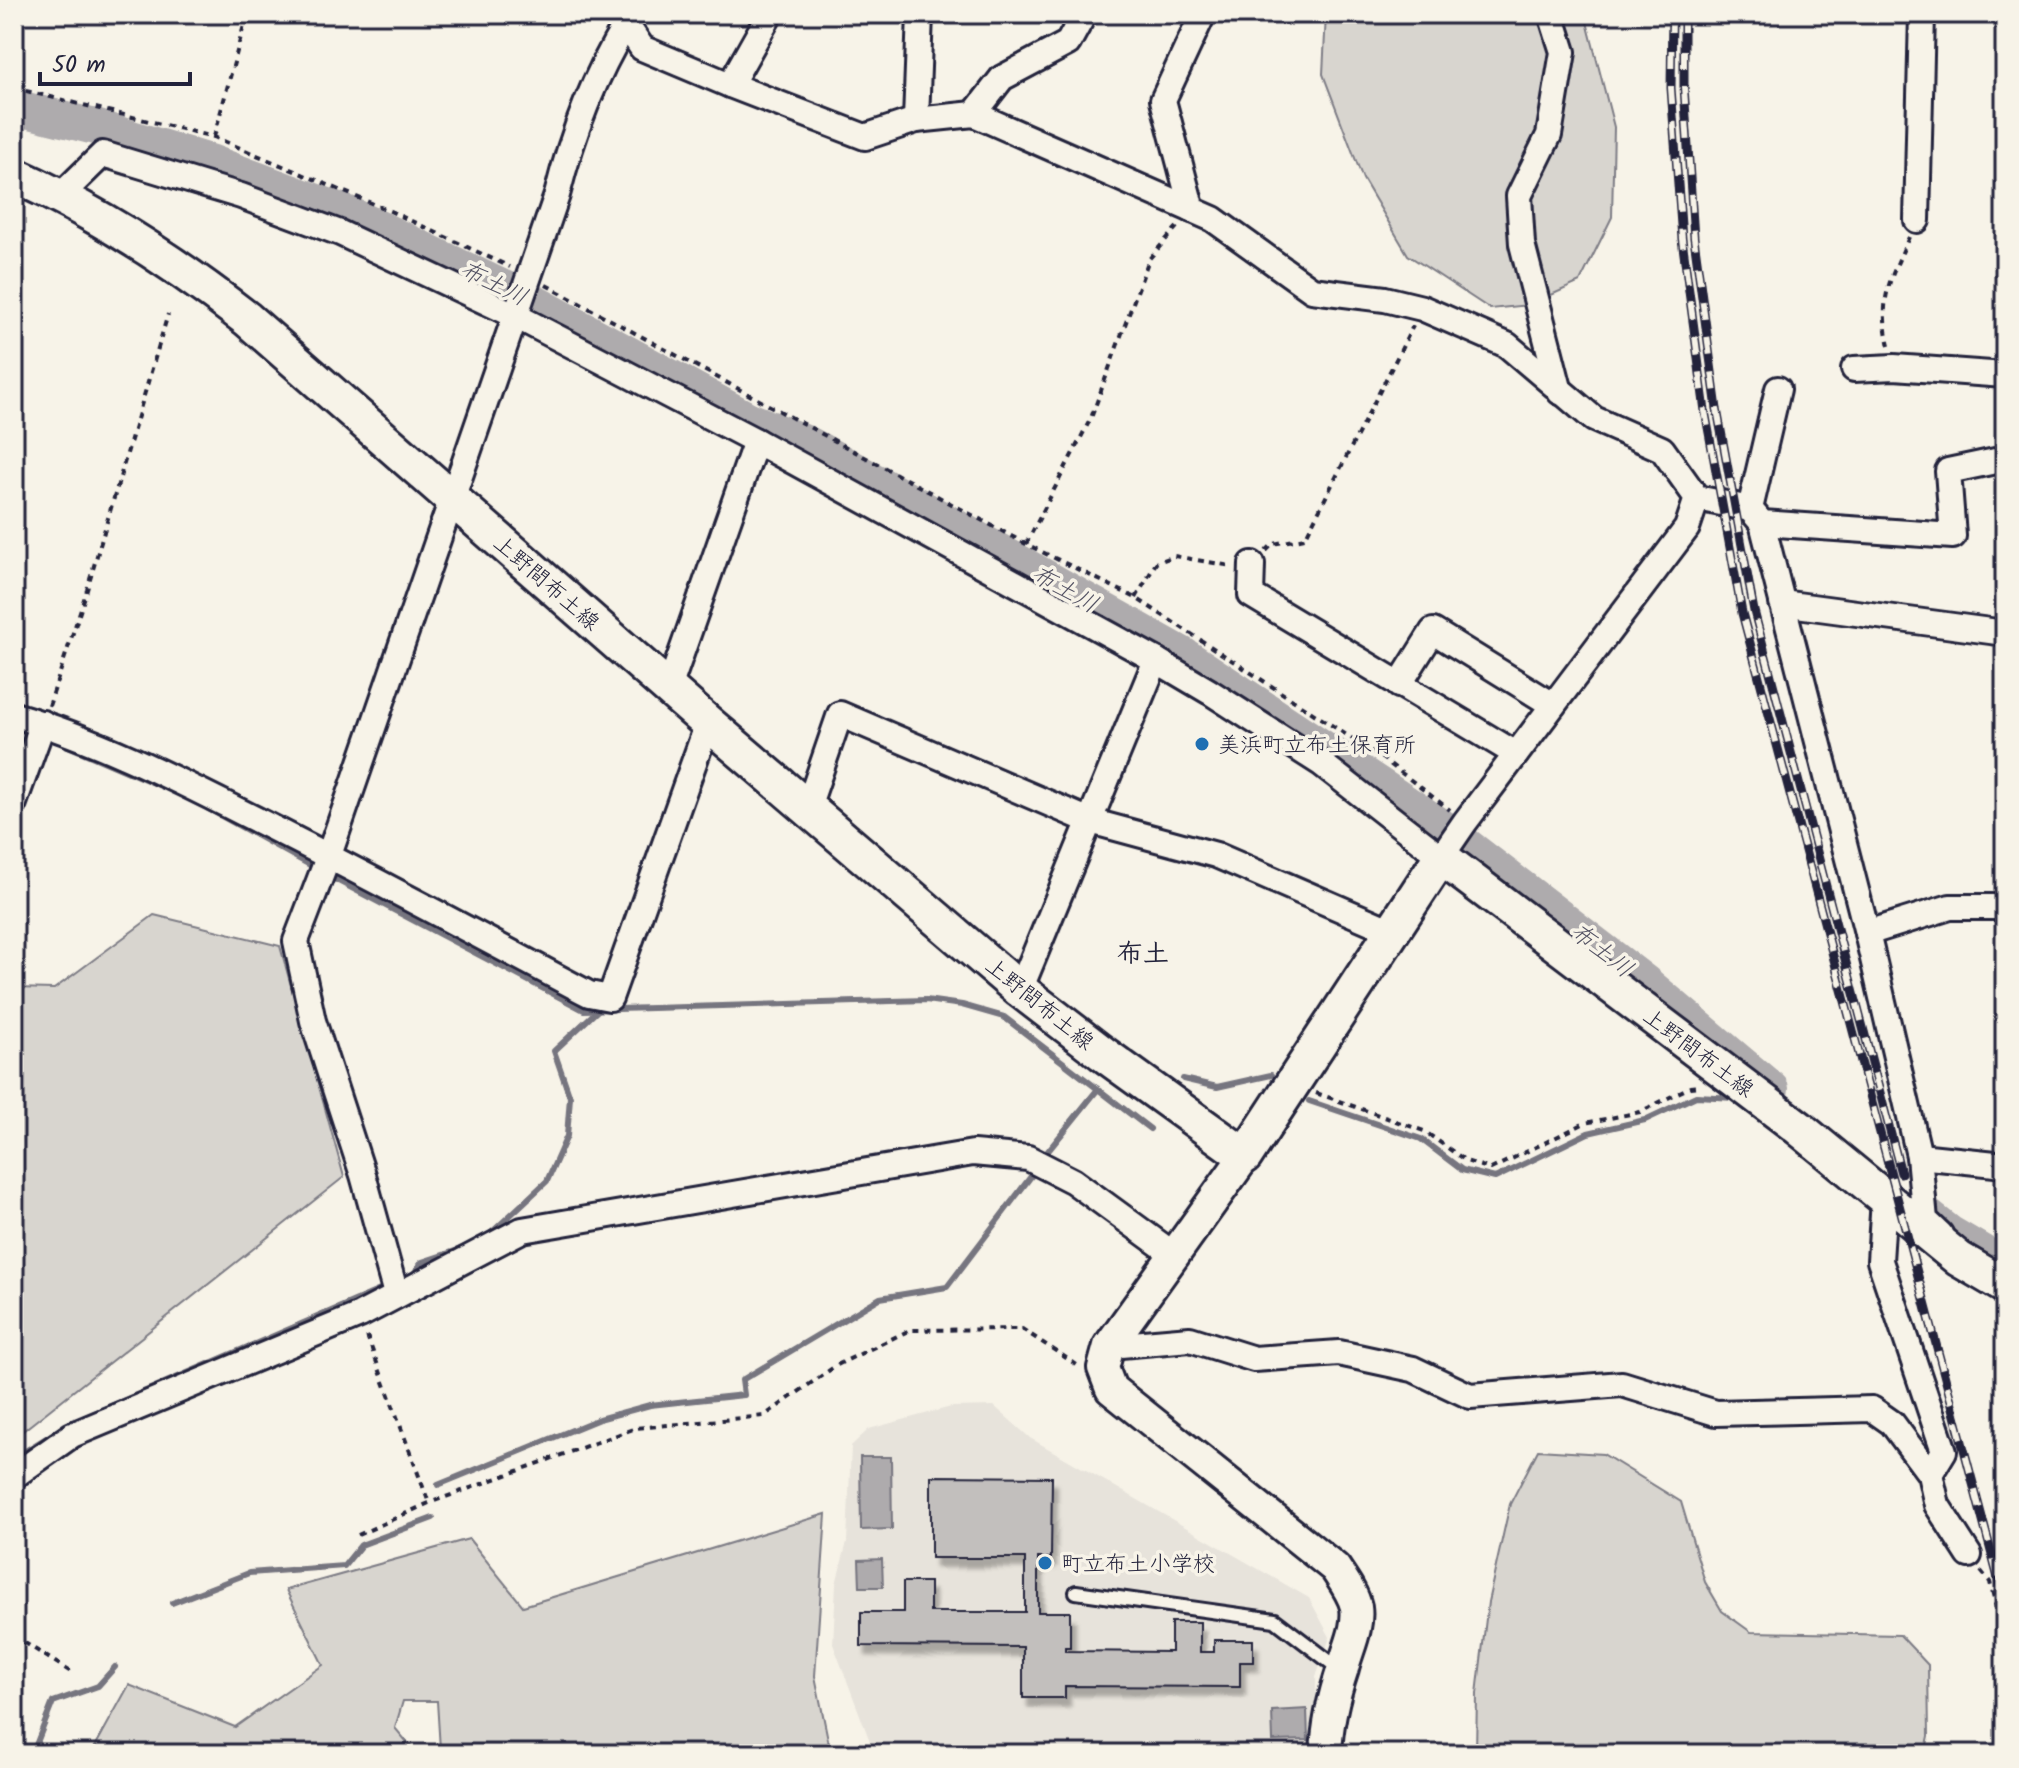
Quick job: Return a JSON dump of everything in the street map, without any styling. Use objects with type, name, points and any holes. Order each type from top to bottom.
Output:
[{"type":"main road","name":"上野間布土線","points":[[14,175],[60,196],[132,236],[247,319],[708,723],[1020,990],[1245,1156]]},
{"type":"main road","name":"上野間布土線","points":[[1445,852],[1788,1119],[1959,1259],[1999,1284]]},
{"type":"main road","points":[[1245,1156],[1445,852]]},
{"type":"street","points":[[730,85],[770,14]]},
{"type":"street","points":[[916,120],[920,14]]},
{"type":"street","points":[[974,114],[1002,78],[1068,43],[1084,14]]},
{"type":"street","points":[[1192,210],[1163,100],[1203,14]]},
{"type":"street","points":[[1551,14],[1563,52],[1549,135],[1519,196],[1522,244],[1560,392]]},
{"type":"street","points":[[1917,220],[1922,14]]},
{"type":"street","points":[[625,19],[642,48],[865,137],[916,120],[974,114],[1213,219],[1312,290],[1385,299],[1422,308],[1507,345],[1594,419],[1662,449],[1697,498],[1756,516],[1953,536],[1948,471],[2005,459]]},
{"type":"street","points":[[396,1294],[363,1175],[313,1021],[296,941],[329,855],[557,195],[567,156],[602,65],[625,19]]},
{"type":"street","points":[[60,196],[103,154],[241,196],[340,233],[514,315],[756,441],[1156,660],[1322,764],[1445,852],[1687,528],[1697,498]]},
{"type":"street","points":[[1854,369],[1894,367],[2005,375]]},
{"type":"street","points":[[1778,389],[1756,516],[1782,603],[1867,933],[1919,1156],[1925,1209],[1999,1284]]},
{"type":"street","points":[[669,688],[756,441]]},
{"type":"street","points":[[1252,564],[1251,595],[1516,754]]},
{"type":"street","points":[[1782,603],[2005,633]]},
{"type":"street","points":[[1399,685],[1433,631],[1553,705]]},
{"type":"street","points":[[1020,990],[1156,660]]},
{"type":"street","points":[[808,807],[840,714],[1090,821],[1216,855],[1394,932]]},
{"type":"street","points":[[14,715],[43,723],[177,780],[329,855],[589,994],[610,998],[708,723]]},
{"type":"street","points":[[14,803],[43,723]]},
{"type":"street","points":[[1867,933],[1950,907],[2005,907]]},
{"type":"street","points":[[14,1476],[72,1435],[360,1315],[522,1230],[973,1153],[1028,1158],[1040,1164],[1073,1181],[1173,1254]]},
{"type":"street","points":[[1245,1156],[1173,1254],[1106,1357],[1111,1389],[1335,1568],[1356,1606],[1354,1633],[1342,1671],[1326,1754]]},
{"type":"street","points":[[1919,1156],[2005,1165]]},
{"type":"street","points":[[1884,1198],[1880,1261],[1944,1451],[1930,1474]]},
{"type":"street","points":[[1106,1357],[1190,1339],[1254,1359],[1339,1353],[1413,1369],[1470,1396],[1622,1384],[1716,1413],[1872,1409],[1892,1423],[1930,1474],[1937,1505],[1969,1555]]},
{"type":"lane","points":[[1076,1592],[1275,1620],[1342,1671]]},
{"type":"path","points":[[214,137],[247,14]]},
{"type":"path","points":[[14,88],[214,137],[390,211],[528,276],[1026,544],[1136,598],[1382,758],[1465,822]]},
{"type":"path","points":[[1026,544],[1091,418],[1149,259],[1192,210]]},
{"type":"path","points":[[1894,367],[1885,329],[1885,291],[1917,220]]},
{"type":"path","points":[[1136,598],[1156,563],[1174,556],[1237,568],[1252,564],[1273,544],[1305,538],[1422,308]]},
{"type":"path","points":[[43,723],[86,593],[168,314]]},
{"type":"path","points":[[1295,1081],[1309,1090],[1424,1131],[1466,1161],[1491,1169],[1585,1123],[1640,1112],[1690,1087],[1703,1086]]},
{"type":"path","points":[[360,1315],[429,1503]]},
{"type":"path","points":[[358,1535],[429,1503],[636,1428],[764,1416],[837,1365],[910,1330],[1022,1329],[1082,1369],[1106,1357]]},
{"type":"path","points":[[1969,1555],[1990,1582],[2005,1644]]},
{"type":"path","points":[[14,1636],[74,1674]]},
{"type":"shaded area","points":[[1326,14],[1585,14],[1614,127],[1612,217],[1580,282],[1529,305],[1490,309],[1408,255],[1363,179],[1323,74]]},
{"type":"shaded area","points":[[154,915],[280,946],[344,1177],[14,1438],[14,988],[54,989]]},
{"type":"shaded area","name":"町立布土小学校","points":[[994,1406],[1030,1438],[1309,1598],[1330,1637],[1316,1677],[1316,1754],[869,1754],[871,1744],[833,1644],[836,1584],[847,1542],[851,1446],[869,1429],[951,1407]]},
{"type":"shaded area","points":[[1538,1450],[1603,1454],[1681,1502],[1705,1582],[1722,1611],[1751,1632],[1900,1635],[1928,1665],[1929,1736],[1925,1754],[1476,1754],[1477,1694],[1488,1602],[1510,1504]]},
{"type":"shaded area","points":[[860,1457],[891,1457],[892,1529],[861,1530]]},
{"type":"shaded area","points":[[826,1514],[815,1676],[831,1754],[91,1754],[129,1685],[235,1727],[323,1665],[286,1590],[469,1539],[523,1606]],"holes":[[[403,1701],[437,1701],[440,1749],[412,1748],[395,1728]]]},
{"type":"shaded area","points":[[882,1559],[883,1587],[860,1587],[859,1560]]},
{"type":"shaded area","points":[[1307,1709],[1308,1740],[1273,1741],[1272,1711]]},
{"type":"building","points":[[931,1476],[1052,1477],[1051,1558],[1038,1558],[1038,1612],[1070,1612],[1070,1647],[1065,1647],[1065,1651],[1171,1652],[1171,1622],[1200,1622],[1200,1652],[1214,1652],[1214,1640],[1253,1640],[1253,1662],[1240,1662],[1240,1687],[1065,1686],[1065,1698],[1023,1698],[1023,1647],[861,1646],[861,1612],[903,1612],[903,1582],[930,1582],[930,1612],[1025,1612],[1025,1558],[931,1558]]},
{"type":"waterway","name":"布土川","points":[[14,107],[95,127],[213,163],[349,214],[535,303],[749,420],[810,445],[1183,655],[1442,827],[1644,982],[1771,1089]]},
{"type":"waterway","points":[[61,743],[161,786]]},
{"type":"waterway","points":[[207,808],[312,866]]},
{"type":"waterway","points":[[329,876],[584,1010],[926,1000],[962,1005],[1004,1017],[1150,1129]]},
{"type":"waterway","points":[[488,1236],[547,1181],[567,1136],[570,1097],[554,1051],[599,1009]]},
{"type":"waterway","points":[[1183,1079],[1217,1087],[1271,1075]]},
{"type":"waterway","points":[[1048,1151],[1098,1089]]},
{"type":"waterway","points":[[1309,1101],[1421,1139],[1462,1170],[1495,1178],[1588,1133],[1645,1120],[1696,1096],[1736,1098]]},
{"type":"waterway","points":[[438,1485],[599,1419],[650,1405],[744,1395],[742,1380],[880,1298],[947,1287],[1032,1175]]},
{"type":"waterway","name":"布土川","points":[[1926,1215],[1949,1233],[2005,1266]]},
{"type":"waterway","points":[[410,1279],[422,1262],[464,1248]]},
{"type":"waterway","points":[[83,1418],[380,1290]]},
{"type":"waterway","points":[[14,1458],[72,1422]]},
{"type":"waterway","points":[[172,1603],[249,1573],[344,1566],[361,1545],[433,1518]]},
{"type":"waterway","points":[[36,1754],[36,1745],[53,1702],[98,1686],[115,1667]]},
{"type":"railway","points":[[1672,14],[1671,88],[1682,239],[1705,411],[1742,613],[2005,1604]]},
{"type":"railway","points":[[1684,14],[1684,87],[1694,238],[1717,409],[1754,611],[1901,1173]]},
{"type":"place","name":"美浜町立布土保育所","points":[[1202,744]]},
{"type":"place","name":"町立布土小学校","points":[[1045,1563]]},
{"type":"district","name":"布土","points":[[1143,953]]}]
